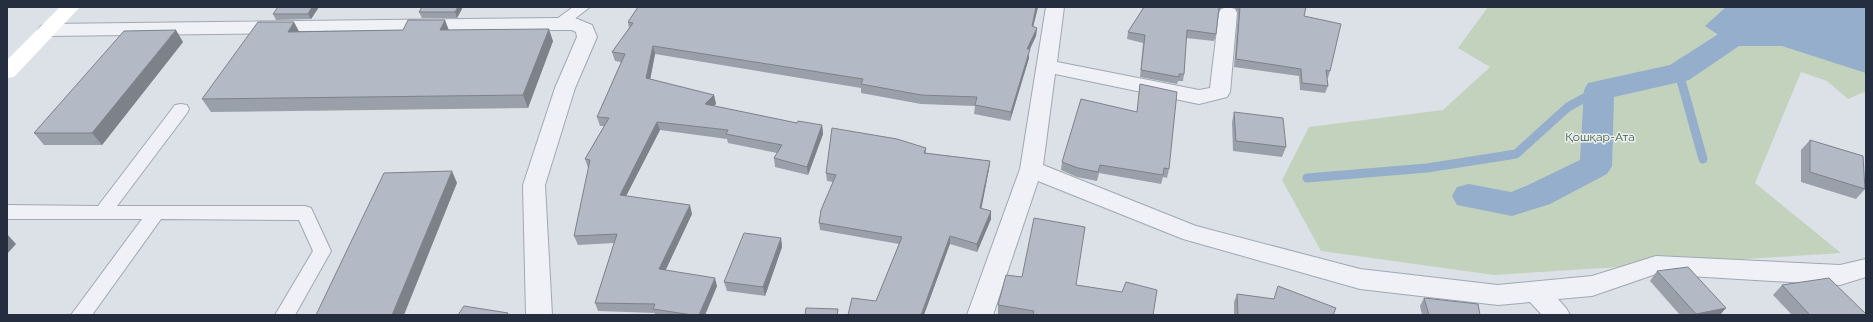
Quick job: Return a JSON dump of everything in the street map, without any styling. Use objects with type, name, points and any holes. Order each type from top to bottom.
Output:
[{"type":"main road","points":[[7,72],[70,7]]},
{"type":"street","points":[[980,315],[1031,170],[1055,7]]},
{"type":"street","points":[[1046,66],[1199,97],[1220,92],[1228,13]]},
{"type":"street","points":[[48,30],[559,24],[575,24],[584,29],[587,37],[565,88],[534,185],[539,315]]},
{"type":"street","points":[[1031,170],[1191,232],[1360,279],[1498,295],[1592,286],[1656,265],[1840,276],[1866,268]]},
{"type":"street","points":[[1535,291],[1557,315]]},
{"type":"lane","points":[[559,24],[583,7]]},
{"type":"lane","points":[[103,212],[182,109]]},
{"type":"lane","points":[[7,212],[305,212],[322,251],[285,315]]},
{"type":"lane","points":[[81,315],[156,213]]},
{"type":"green space","name":"Қошқар-Ата","points":[[1488,7],[1866,7],[1866,91],[1848,99],[1827,81],[1801,72],[1755,183],[1841,253],[1494,275],[1321,251],[1282,180],[1309,127],[1443,110],[1490,67],[1458,48]]},
{"type":"water","points":[[1726,7],[1866,7],[1866,64],[1784,37],[1733,37],[1728,41],[1705,26]]},
{"type":"building","points":[[278,7],[312,7],[308,14],[273,14]]},
{"type":"building","points":[[422,7],[458,7],[455,12],[419,12]]},
{"type":"building","points":[[638,7],[1036,7],[1032,26],[1037,28],[1027,49],[1030,49],[1011,112],[975,105],[977,97],[921,95],[861,84],[863,79],[653,46],[646,78],[714,95],[705,104],[797,123],[798,121],[822,125],[807,167],[774,158],[782,145],[726,134],[728,130],[657,122],[620,195],[690,205],[659,269],[715,278],[699,315],[692,315],[653,309],[655,304],[595,303],[617,234],[574,236],[590,160],[585,159],[609,118],[597,117],[625,54],[612,52],[633,23],[628,22]]},
{"type":"building","points":[[1144,7],[1219,7],[1216,34],[1187,30],[1184,74],[1179,74],[1179,77],[1141,70],[1145,35],[1128,32]]},
{"type":"building","points":[[1240,7],[1306,7],[1304,16],[1341,24],[1330,71],[1326,70],[1328,86],[1302,83],[1301,69],[1236,59]]},
{"type":"building","points":[[408,20],[445,20],[440,30],[549,29],[523,95],[202,99],[258,22],[294,22],[288,32],[403,30]]},
{"type":"building","points":[[176,30],[92,133],[34,133],[124,31]]},
{"type":"building","points":[[1140,84],[1177,92],[1169,169],[1164,168],[1163,175],[1100,165],[1098,172],[1078,168],[1062,162],[1081,99],[1137,112]]},
{"type":"building","points":[[1234,112],[1283,118],[1286,147],[1236,141]]},
{"type":"building","points":[[832,128],[897,139],[926,148],[924,153],[990,161],[980,208],[991,211],[977,244],[950,236],[921,315],[848,315],[852,298],[876,301],[902,237],[819,223],[821,210],[836,175],[826,173]]},
{"type":"building","points":[[1810,140],[1863,156],[1865,189],[1810,172]]},
{"type":"building","points":[[452,171],[392,315],[316,315],[384,173]]},
{"type":"building","points":[[1034,218],[1085,227],[1076,285],[1122,292],[1126,282],[1157,290],[1153,315],[1033,315],[1034,311],[998,305],[1006,275],[1022,277]]},
{"type":"building","points":[[744,233],[781,238],[763,287],[724,282]]},
{"type":"building","points":[[1688,267],[1726,308],[1696,314],[1657,271]]},
{"type":"building","points":[[1829,278],[1866,315],[1810,315],[1782,285]]},
{"type":"building","points":[[1278,286],[1336,308],[1333,315],[1238,315],[1237,294],[1274,299]]},
{"type":"building","points":[[1424,298],[1478,304],[1480,315],[1429,315]]},
{"type":"building","points":[[464,306],[508,313],[507,315],[458,315]]},
{"type":"building","points":[[806,308],[838,309],[837,315],[805,315]]},
{"type":"waterway","points":[[1469,196],[1512,204],[1538,195],[1596,166],[1599,90],[1679,73],[1733,37],[1784,37],[1866,64]]},
{"type":"waterway","points":[[1679,73],[1703,159]]},
{"type":"waterway","points":[[1307,178],[1427,168],[1516,154],[1568,107],[1599,90]]}]
